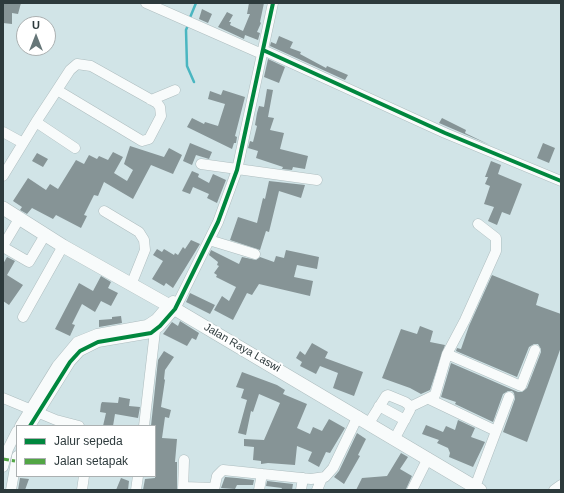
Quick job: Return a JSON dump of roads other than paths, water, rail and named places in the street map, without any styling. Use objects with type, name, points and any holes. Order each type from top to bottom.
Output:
[{"type":"main road","name":"Jalan Raya Laswi","points":[[3,208],[63,246],[131,286],[174,304],[478,489]]},
{"type":"street","points":[[146,3],[262,52],[445,133],[561,181]]},
{"type":"street","points":[[144,425],[155,331],[174,304],[209,240],[226,201],[237,170],[273,3]]},
{"type":"street","points":[[3,176],[57,90],[72,68],[77,64],[83,63],[98,69],[151,100],[160,106],[161,116],[149,139],[144,141],[57,90]]},
{"type":"street","points":[[151,100],[175,90]]},
{"type":"street","points":[[36,122],[75,148]]},
{"type":"street","points":[[3,132],[23,143]]},
{"type":"street","points":[[201,164],[316,180]]},
{"type":"street","points":[[104,211],[139,232],[144,240],[145,250],[131,286]]},
{"type":"street","points":[[20,218],[3,246],[29,262],[45,235]]},
{"type":"street","points":[[410,407],[436,395],[447,354],[466,320],[496,251],[496,238],[478,224]]},
{"type":"street","points":[[209,240],[255,254]]},
{"type":"street","points":[[23,318],[63,246]]},
{"type":"street","points":[[30,425],[34,411],[57,366],[77,342],[97,334],[146,325],[174,304]]},
{"type":"street","points":[[21,425],[34,411],[70,362],[87,346],[98,342],[143,335],[155,331]]},
{"type":"street","points":[[447,354],[521,386],[535,350]]},
{"type":"street","points":[[369,423],[383,398],[388,395],[405,402],[410,407]]},
{"type":"street","points":[[478,489],[509,397]]},
{"type":"street","points":[[3,398],[56,420],[75,425]]},
{"type":"street","points":[[429,399],[496,432]]},
{"type":"street","points":[[379,406],[405,420]]},
{"type":"street","points":[[395,438],[410,410],[410,407]]},
{"type":"street","points":[[317,490],[322,478],[332,468],[358,416]]},
{"type":"street","points":[[3,462],[16,433]]},
{"type":"street","points":[[412,490],[428,458]]},
{"type":"street","points":[[3,462],[16,459],[11,490]]},
{"type":"street","points":[[184,460],[183,488],[214,489],[217,476],[223,470],[303,478],[322,478]]},
{"type":"street","points":[[259,490],[262,474]]},
{"type":"street","points":[[82,490],[84,477]]},
{"type":"street","points":[[136,490],[138,477]]},
{"type":"street","points":[[301,490],[303,478]]},
{"type":"street","points":[[554,490],[561,484]]},
{"type":"waterway","points":[[189,20],[196,3]]},
{"type":"waterway","points":[[188,25],[186,30],[187,66],[194,82]]}]
